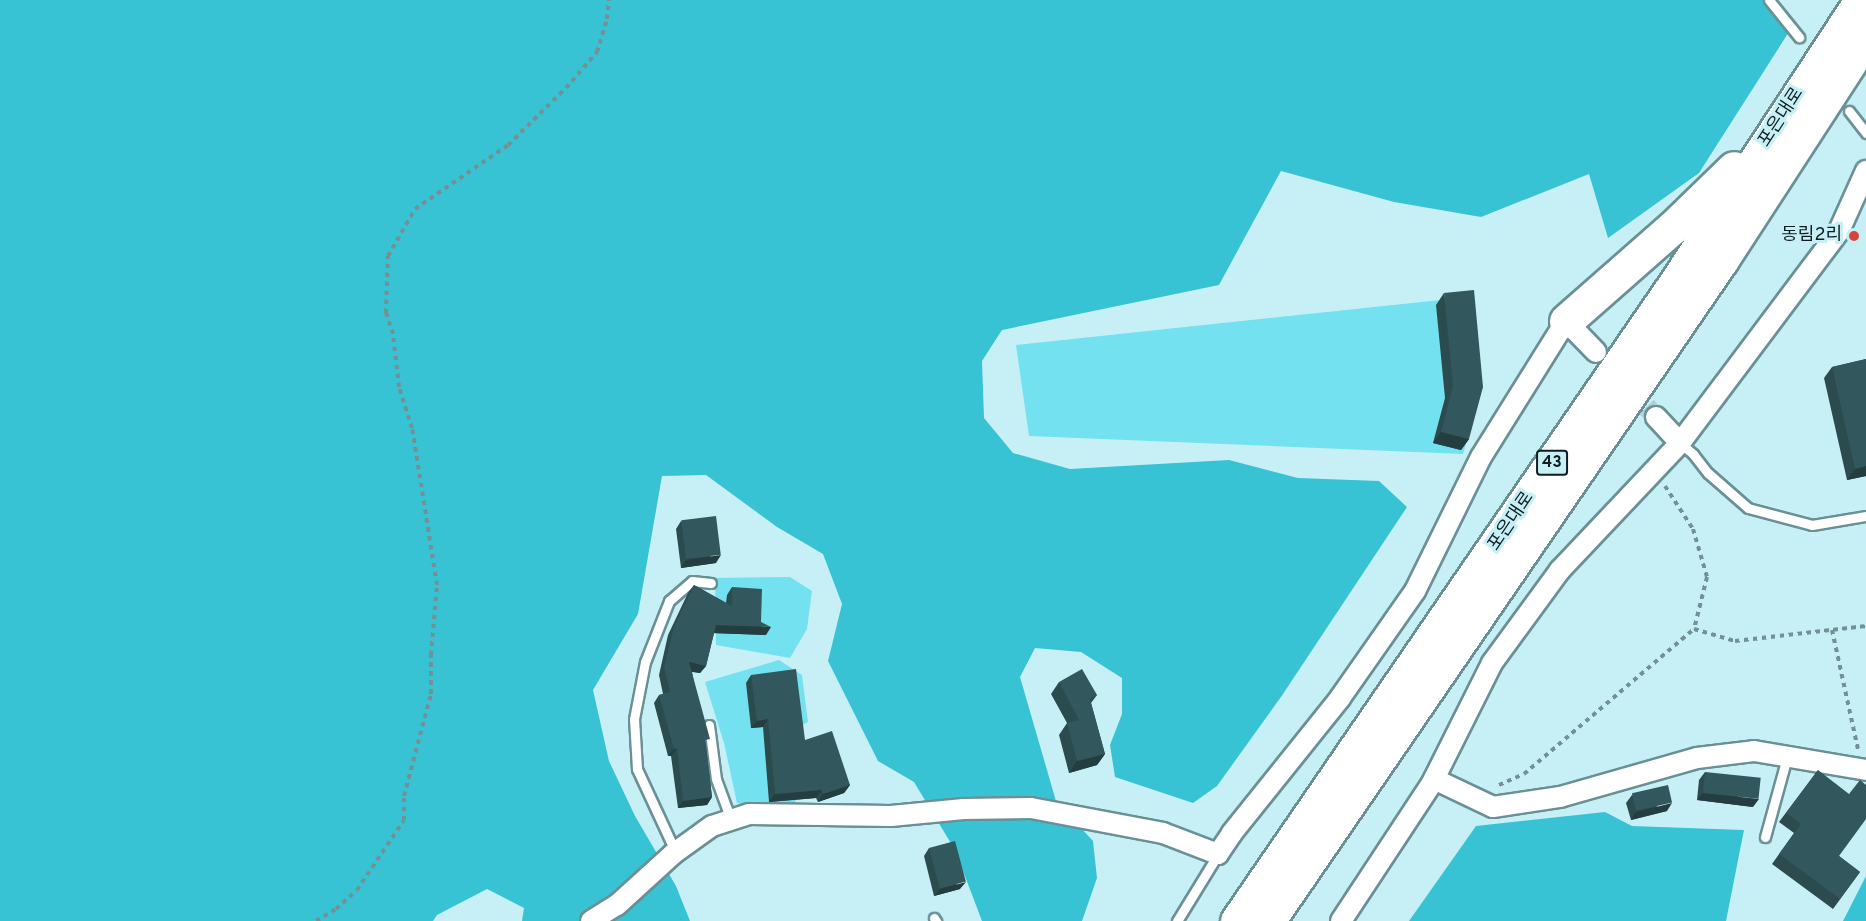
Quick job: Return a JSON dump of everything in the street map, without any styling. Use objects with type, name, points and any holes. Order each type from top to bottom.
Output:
[{"type":"highway","name":"포은대로","points":[[1237,921],[1676,282],[1861,0]]},
{"type":"highway","name":"포은대로","points":[[1268,921],[1721,261],[1866,38]]},
{"type":"highway","points":[[1566,321],[1672,228],[1734,169],[1800,91]]},
{"type":"highway","points":[[1274,921],[1304,867]]},
{"type":"street","points":[[1341,921],[1434,779],[1492,663],[1560,570],[1680,443],[1839,231],[1866,171]]},
{"type":"street","points":[[591,921],[617,905],[676,853],[712,826],[749,814],[891,816],[964,809],[1031,808],[1163,833],[1218,854],[1232,833],[1340,698],[1415,591],[1481,457],[1566,321],[1596,352]]},
{"type":"street","points":[[1656,417],[1680,443]]},
{"type":"street","points":[[1434,779],[1493,807],[1560,797],[1697,758],[1754,751],[1864,769]]},
{"type":"lane","points":[[1769,0],[1799,37]]},
{"type":"lane","points":[[1849,111],[1866,133]]},
{"type":"lane","points":[[1680,443],[1708,473],[1748,508],[1812,525],[1866,516]]},
{"type":"lane","points":[[676,853],[637,769],[634,719],[645,662],[669,601],[692,581],[711,583]]},
{"type":"lane","points":[[710,725],[716,779],[732,820]]},
{"type":"lane","points":[[1765,837],[1787,757]]},
{"type":"lane","points":[[1177,921],[1218,854]]},
{"type":"path","points":[[316,921],[336,909],[357,890],[404,820],[404,796],[431,694],[431,655],[437,585],[412,428],[399,387],[393,334],[386,313],[388,256],[415,209],[508,146],[566,88],[597,52],[607,19],[609,0]]},
{"type":"path","points":[[1470,796],[1524,774],[1694,629],[1707,577],[1693,529],[1655,470]]},
{"type":"path","points":[[1694,629],[1735,641],[1866,626]]},
{"type":"path","points":[[1832,630],[1864,769]]},
{"type":"shaded area","points":[[0,0],[1773,0],[1794,24],[1699,173],[1608,238],[1589,174],[1481,217],[1394,202],[1281,171],[1219,285],[1002,330],[982,361],[984,418],[1013,453],[1070,469],[1229,460],[1298,478],[1379,481],[1407,507],[1281,697],[1217,786],[1193,803],[1115,777],[1110,745],[1122,714],[1122,678],[1081,652],[1035,648],[1020,677],[1056,801],[1093,841],[1097,878],[1082,921],[982,921],[955,850],[914,782],[878,761],[828,661],[842,604],[823,554],[777,527],[706,475],[662,476],[638,614],[593,690],[609,761],[635,816],[676,886],[690,921],[522,921],[524,908],[487,889],[437,915],[433,921],[0,921]]},
{"type":"shaded area","points":[[1469,297],[1479,399],[1463,454],[1029,436],[1016,345]]},
{"type":"shaded area","points":[[790,577],[812,591],[807,629],[790,658],[716,645],[715,578]]},
{"type":"shaded area","points":[[779,660],[802,675],[808,722],[781,737],[796,800],[790,810],[764,809],[737,803],[724,743],[705,682]]},
{"type":"shaded area","points":[[1605,812],[1632,826],[1744,830],[1726,921],[1409,921],[1476,826]]},
{"type":"shaded area","points":[[1866,876],[1866,921],[1843,921]]},
{"type":"building","points":[[1474,290],[1483,387],[1469,439],[1441,432],[1453,386],[1444,293]]},
{"type":"building","points":[[1866,359],[1866,466],[1855,469],[1832,367]]},
{"type":"building","points":[[716,516],[721,555],[686,559],[681,520]]},
{"type":"building","points":[[694,585],[732,606],[732,587],[762,589],[761,622],[771,627],[716,625],[706,666],[689,662],[710,739],[705,740],[712,797],[683,801],[677,748],[674,749],[659,695],[670,692],[664,667],[674,627]]},
{"type":"building","points":[[796,669],[805,740],[832,731],[850,785],[823,794],[822,790],[775,794],[768,719],[757,721],[751,675]]},
{"type":"building","points":[[1082,669],[1097,695],[1090,699],[1105,754],[1077,761],[1067,723],[1079,720],[1059,682]]},
{"type":"building","points":[[1818,770],[1849,794],[1860,780],[1866,785],[1866,819],[1839,856],[1860,872],[1840,899],[1779,854],[1801,824],[1786,813]]},
{"type":"building","points":[[1705,772],[1761,778],[1758,799],[1703,793]]},
{"type":"building","points":[[1668,785],[1672,803],[1636,811],[1632,793]]},
{"type":"building","points":[[955,841],[966,882],[940,889],[929,848]]},
{"type":"tunnel","points":[[1626,385],[1656,417]]},
{"type":"place","name":"동림2리","points":[[1854,236]]}]
